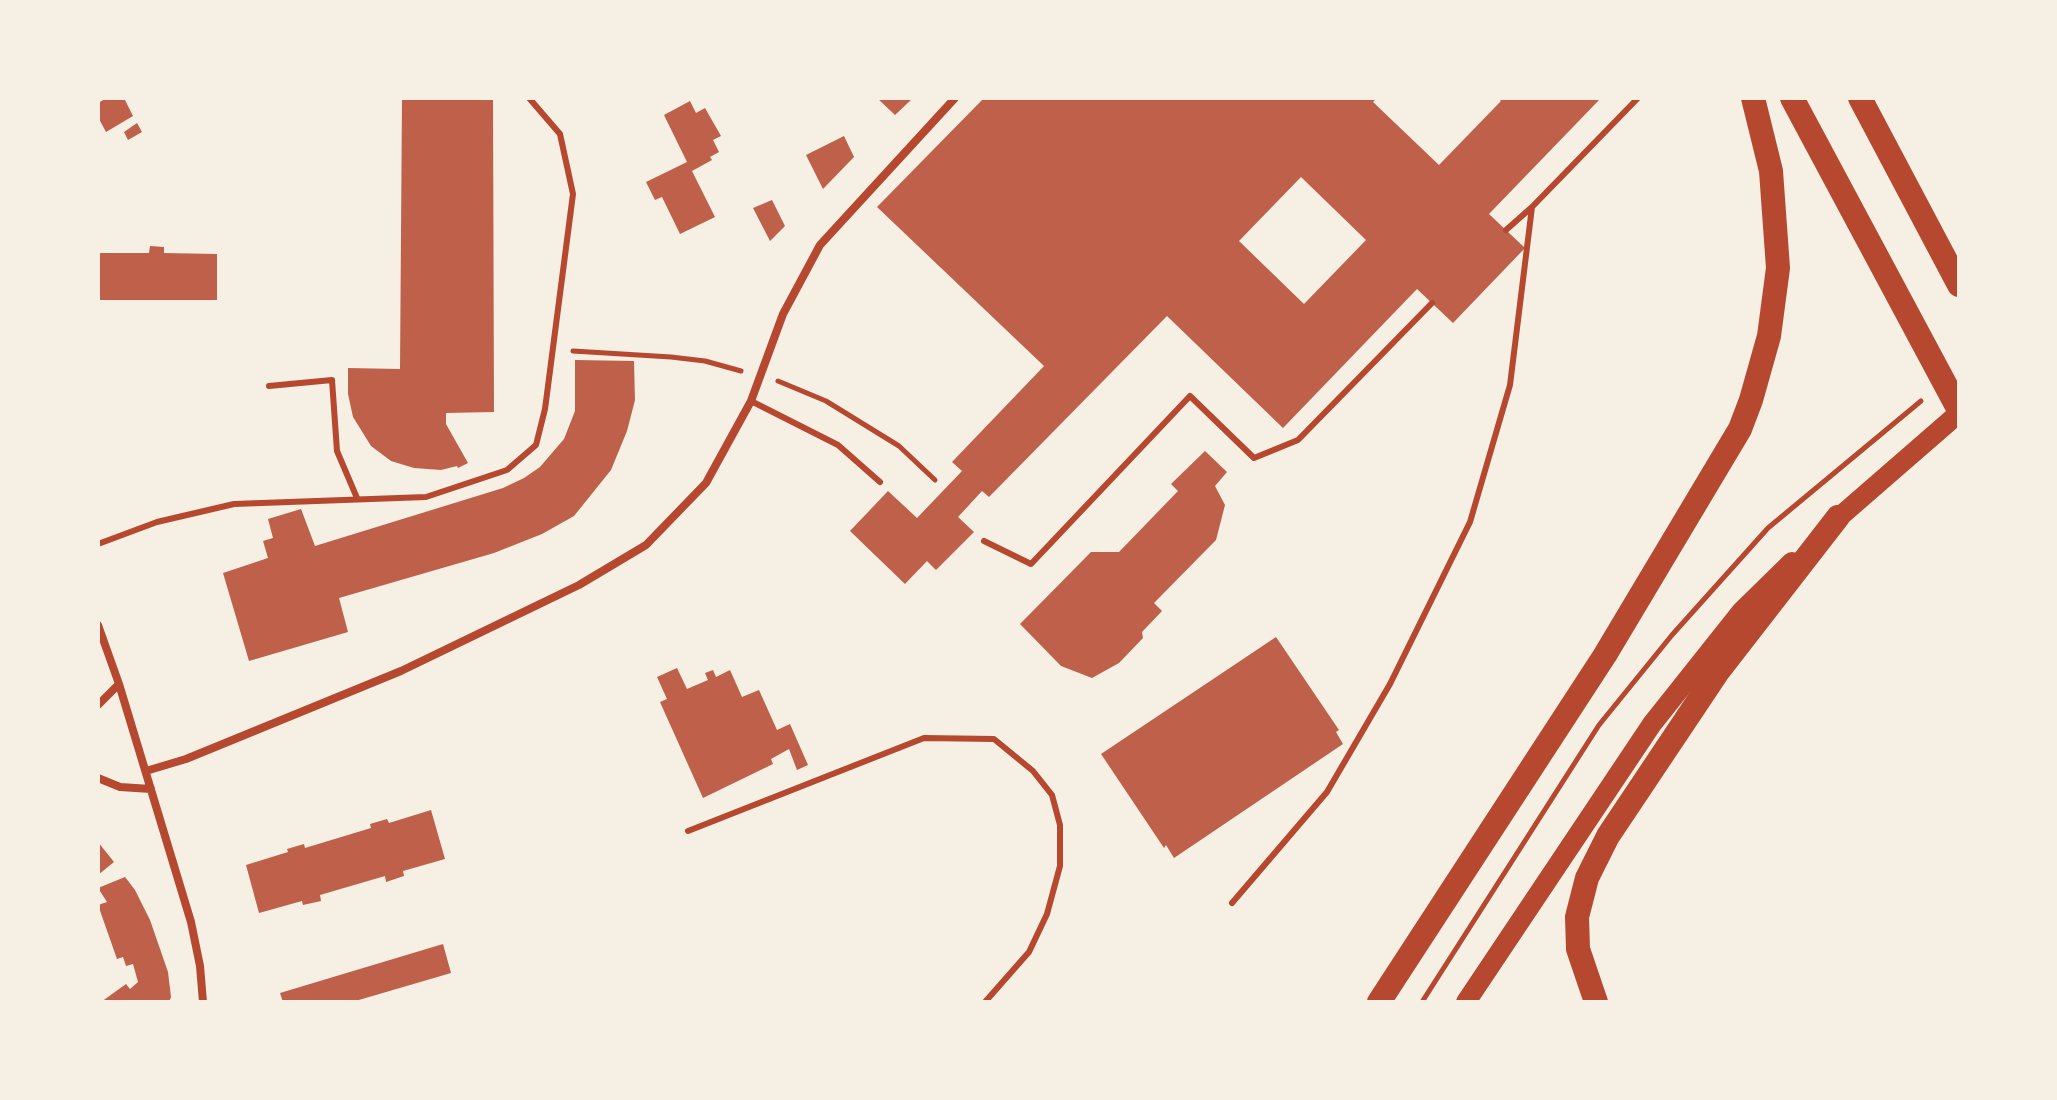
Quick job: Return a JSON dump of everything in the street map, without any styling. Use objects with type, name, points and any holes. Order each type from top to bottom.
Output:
[{"type":"highway","points":[[1379,1002],[1605,655],[1740,429],[1755,389],[1769,336],[1778,268],[1771,171],[1753,98]]},
{"type":"highway","points":[[1792,98],[1959,412]]},
{"type":"highway","points":[[1860,98],[1959,285]]},
{"type":"highway","points":[[1596,1002],[1578,949],[1577,917],[1587,878],[1608,836],[1717,673],[1838,517]]},
{"type":"main road","points":[[1466,1002],[1652,724],[1741,612],[1838,517],[1959,412]]},
{"type":"street","points":[[146,771],[186,759],[401,671],[579,585],[646,545],[706,483],[751,401],[783,314],[820,245],[955,98]]},
{"type":"street","points":[[98,625],[119,684],[191,922],[203,1002]]},
{"type":"street","points":[[98,705],[119,684]]},
{"type":"street","points":[[98,778],[120,787],[151,789]]},
{"type":"lane","points":[[98,544],[157,522],[234,504],[426,497],[507,470],[536,445],[545,409],[573,194],[560,134],[529,98]]},
{"type":"lane","points":[[1506,230],[1638,98]]},
{"type":"lane","points":[[1232,903],[1327,792],[1390,684],[1470,522],[1510,385],[1532,207]]},
{"type":"lane","points":[[984,541],[1031,564],[1190,396],[1254,458],[1298,440],[1432,303]]},
{"type":"lane","points":[[269,386],[332,380],[337,451],[357,498]]},
{"type":"lane","points":[[751,401],[838,445],[880,482]]},
{"type":"lane","points":[[688,831],[924,738],[994,739],[1033,771],[1052,795],[1060,825],[1060,866],[1047,914],[1029,952],[985,1002]]},
{"type":"path","points":[[553,350],[671,357],[705,361],[744,372]]},
{"type":"path","points":[[771,379],[826,401],[899,446],[935,480]]},
{"type":"building","points":[[107,98],[124,98],[133,116],[106,132],[98,117],[98,103]]},
{"type":"building","points":[[402,98],[493,98],[494,412],[446,413],[446,424],[468,463],[458,468],[414,468],[391,461],[371,446],[353,417],[348,394],[348,368],[400,369]]},
{"type":"building","points":[[877,98],[913,98],[895,115]]},
{"type":"building","points":[[984,98],[1377,98],[1373,102],[1439,165],[1501,101],[1498,98],[1601,98],[1489,214],[1525,248],[1453,323],[1417,289],[1283,428],[1167,316],[989,497],[982,491],[958,517],[974,532],[936,570],[927,561],[905,584],[850,531],[888,491],[917,518],[962,471],[952,462],[1044,366],[877,207]],"holes":[[[1301,177],[1366,240],[1304,304],[1239,241]]]},
{"type":"building","points":[[690,101],[696,113],[705,108],[721,136],[713,140],[719,152],[710,157],[712,160],[692,171],[715,217],[680,234],[662,197],[655,200],[646,182],[687,162],[664,115]]},
{"type":"building","points":[[137,123],[142,132],[128,140],[124,132]]},
{"type":"building","points":[[844,136],[854,157],[823,189],[806,155]]},
{"type":"building","points":[[772,200],[785,226],[770,241],[753,208]]},
{"type":"building","points":[[150,246],[164,247],[164,253],[217,254],[217,300],[98,300],[98,253],[149,253]]},
{"type":"building","points":[[575,360],[634,361],[635,400],[627,431],[611,470],[574,516],[542,534],[494,553],[339,598],[348,632],[249,661],[223,573],[268,558],[263,541],[273,538],[268,519],[301,509],[315,546],[503,488],[524,478],[540,467],[564,439],[575,411]]},
{"type":"building","points":[[1205,451],[1227,472],[1215,486],[1225,505],[1216,540],[1154,603],[1162,611],[1142,632],[1143,638],[1119,663],[1092,678],[1061,666],[1020,624],[1091,552],[1119,552],[1178,491],[1171,484]]},
{"type":"building","points":[[1276,637],[1339,730],[1336,732],[1343,744],[1174,858],[1166,845],[1164,848],[1101,754]]},
{"type":"building","points":[[677,668],[687,689],[708,680],[705,673],[713,670],[716,677],[730,670],[742,697],[759,690],[777,730],[790,724],[808,765],[797,770],[789,749],[771,759],[773,764],[703,798],[660,702],[667,699],[657,677]]},
{"type":"building","points":[[431,810],[445,859],[403,871],[404,876],[386,882],[385,876],[320,895],[321,901],[303,905],[302,901],[259,913],[246,865],[288,852],[287,849],[304,844],[305,848],[371,828],[370,824],[387,819],[389,823]]},
{"type":"building","points":[[98,842],[114,862],[98,875]]},
{"type":"building","points":[[125,877],[150,920],[168,972],[169,1002],[101,1002],[126,984],[130,989],[138,982],[133,964],[126,966],[123,957],[117,959],[98,905],[107,902],[98,888]]},
{"type":"building","points":[[443,944],[451,973],[352,1002],[283,1002],[280,993]]}]
